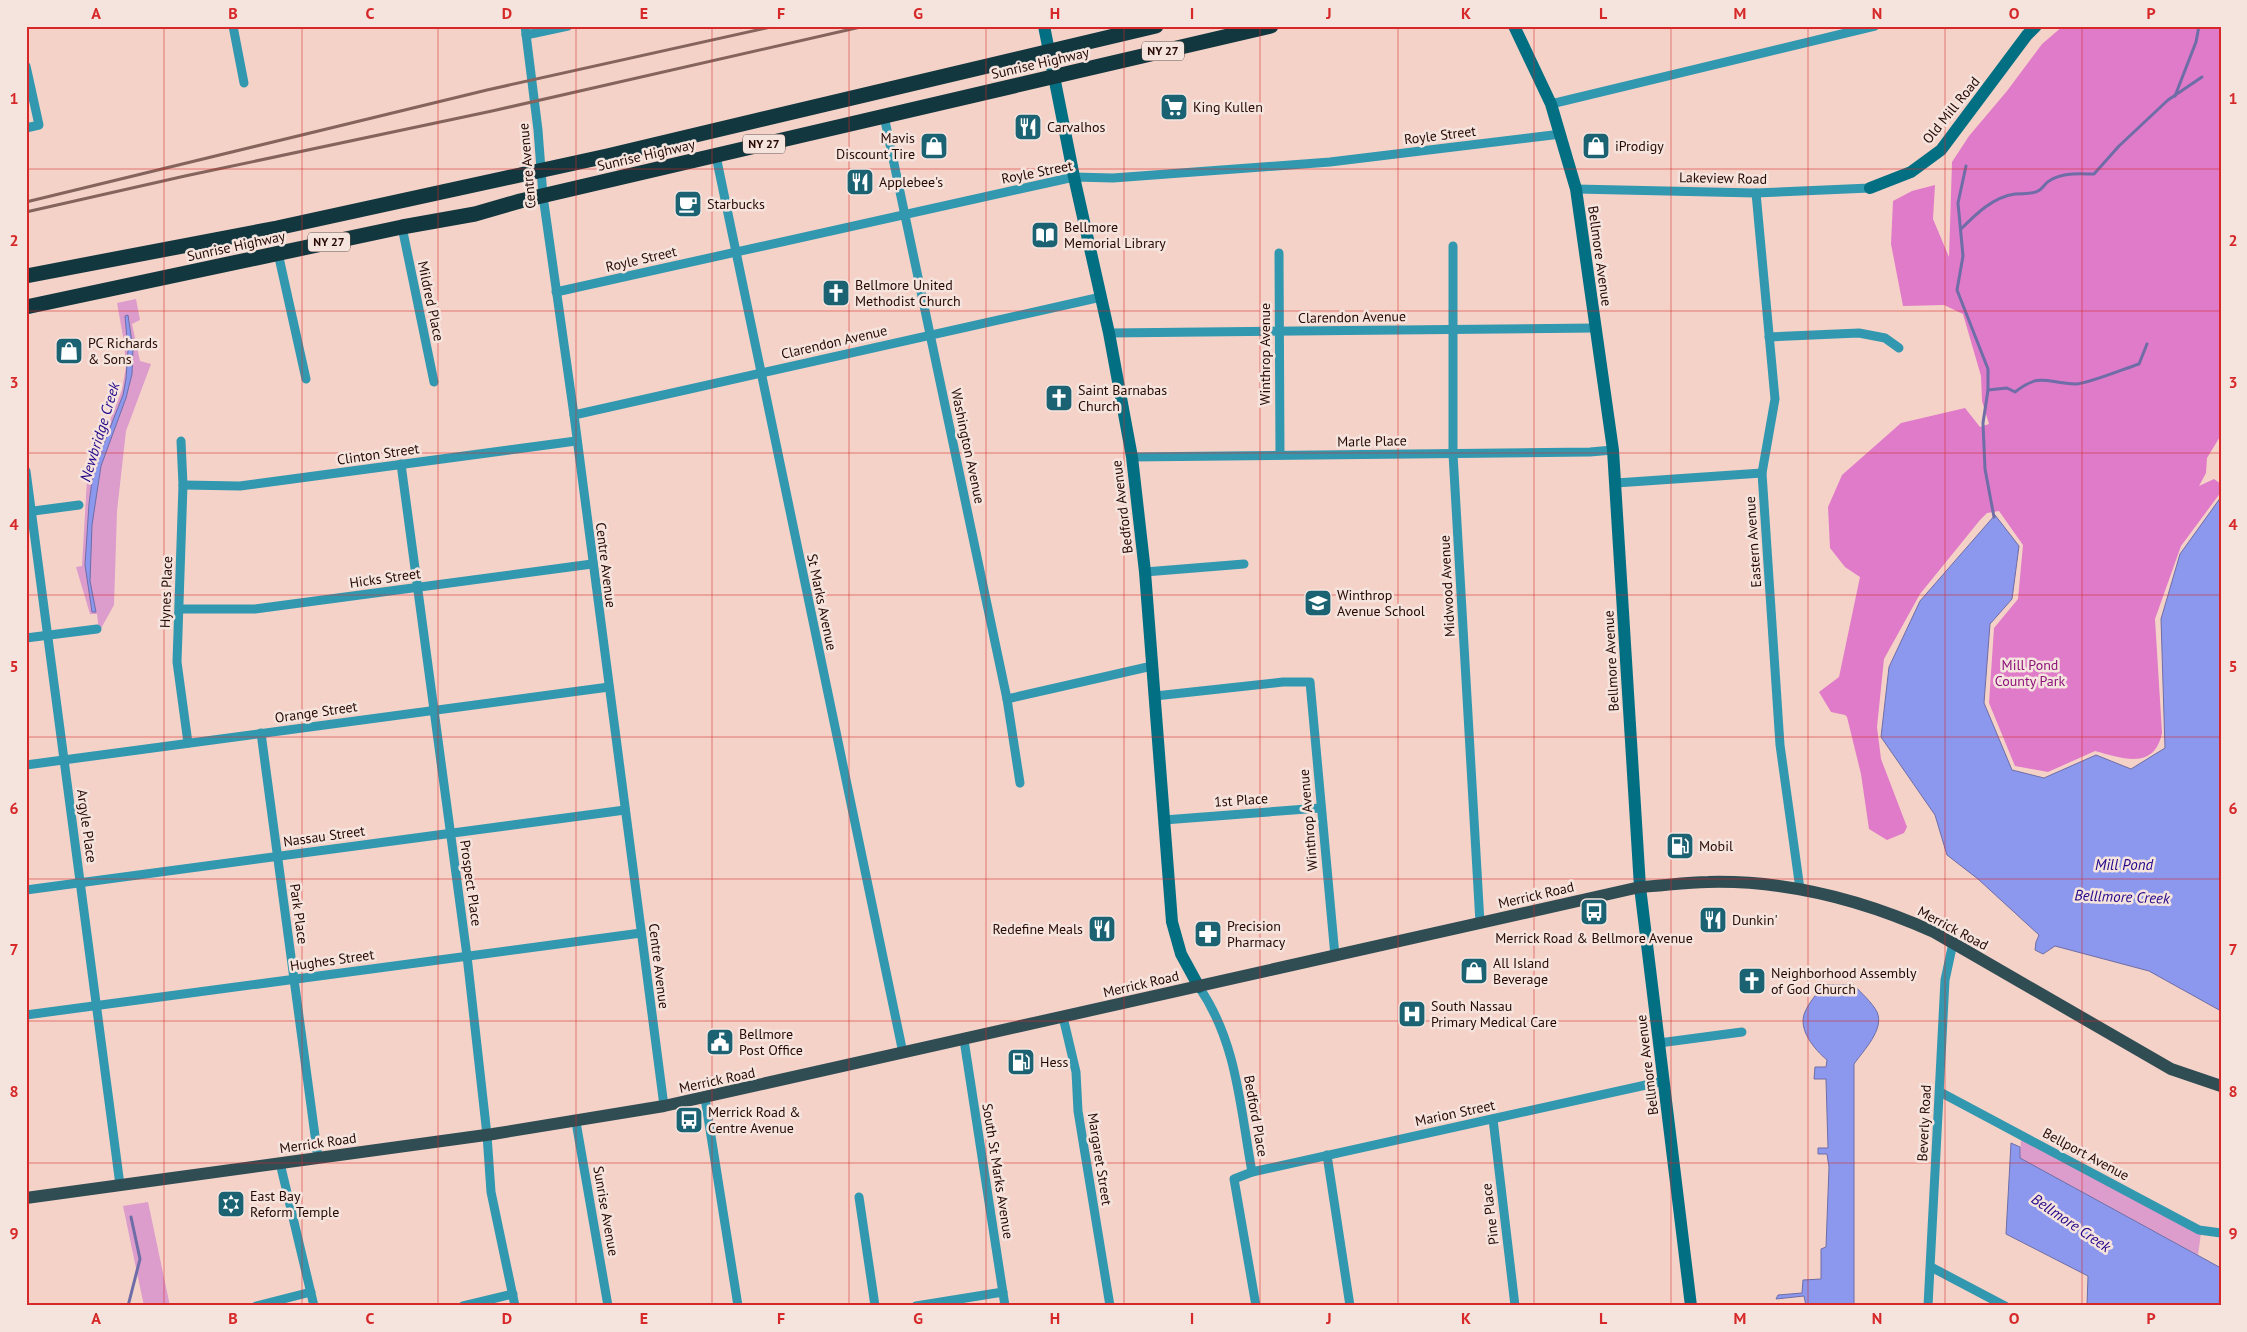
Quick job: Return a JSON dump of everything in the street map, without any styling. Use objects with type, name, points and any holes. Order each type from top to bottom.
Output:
[{"type":"highway","name":"Sunrise Highway","points":[[26,276],[277,228],[541,170],[1156,26]]},
{"type":"highway","name":"Sunrise Highway","points":[[26,307],[402,227],[474,214],[543,196],[1271,26]]},
{"type":"main road","name":"Merrick Road","points":[[26,1198],[487,1135],[576,1122],[664,1106],[1640,888],[1718,882],[1800,889],[1854,901],[1910,921],[1953,943],[2171,1069],[2221,1086]]},
{"type":"street","points":[[233,26],[244,83]]},
{"type":"street","points":[[526,31],[568,26]]},
{"type":"street","name":"Bedford Avenue","points":[[1044,26],[1074,177],[1109,333],[1132,457],[1155,696],[1172,922],[1181,954],[1199,987]]},
{"type":"street","name":"Bellmore Avenue","points":[[1514,26],[1551,104],[1576,189],[1613,450],[1640,888],[1690,1306]]},
{"type":"street","points":[[1551,104],[1875,26]]},
{"type":"street","name":"Old Mill Road","points":[[1870,188],[1911,172],[1941,150],[2027,35],[2036,26]]},
{"type":"street","name":"Centre Avenue","points":[[526,31],[543,196],[574,415],[664,1106]]},
{"type":"street","points":[[26,66],[39,125],[26,128]]},
{"type":"street","name":"Washington Avenue","points":[[884,116],[1007,699],[1020,782]]},
{"type":"street","name":"Royle Street","points":[[556,292],[1074,177],[1112,178],[1330,162],[1561,134]]},
{"type":"street","name":"St Marks Avenue","points":[[716,156],[903,1053]]},
{"type":"street","name":"Lakeview Road","points":[[1576,189],[1756,194],[1870,188]]},
{"type":"street","name":"Eastern Avenue","points":[[1756,194],[1775,399],[1762,473],[1780,745],[1800,889]]},
{"type":"street","name":"Mildred Place","points":[[402,227],[434,382]]},
{"type":"street","name":"Midwood Avenue","points":[[1452,246],[1453,454],[1480,923]]},
{"type":"street","points":[[278,253],[306,378]]},
{"type":"street","name":"Winthrop Avenue","points":[[1279,253],[1280,455]]},
{"type":"street","name":"Clarendon Avenue","points":[[574,415],[1101,297]]},
{"type":"street","name":"Clarendon Avenue","points":[[1109,333],[1595,328]]},
{"type":"street","points":[[1769,338],[1859,333],[1886,338],[1899,348]]},
{"type":"street","name":"Hynes Place","points":[[182,440],[183,485],[177,662],[188,743]]},
{"type":"street","name":"Clinton Street","points":[[183,485],[240,486],[576,441]]},
{"type":"street","name":"Marle Place","points":[[1132,457],[1453,454],[1613,450]]},
{"type":"street","name":"Prospect Place","points":[[401,464],[467,956],[487,1135],[491,1192],[515,1306]]},
{"type":"street","name":"Argyle Place","points":[[26,471],[29,512],[65,759],[120,1185]]},
{"type":"street","points":[[1616,483],[1762,473]]},
{"type":"street","points":[[29,512],[79,505]]},
{"type":"street","name":"Hicks Street","points":[[180,609],[255,609],[592,564]]},
{"type":"street","points":[[1144,572],[1244,564]]},
{"type":"street","points":[[26,638],[96,629]]},
{"type":"street","points":[[1007,699],[1152,666]]},
{"type":"street","name":"Winthrop Avenue","points":[[1155,696],[1283,682],[1310,682],[1335,956]]},
{"type":"street","name":"Orange Street","points":[[26,765],[609,687]]},
{"type":"street","name":"Park Place","points":[[262,734],[318,1158]]},
{"type":"street","name":"1st Place","points":[[1164,820],[1320,808]]},
{"type":"street","name":"Nassau Street","points":[[26,890],[625,810]]},
{"type":"street","name":"Hughes Street","points":[[26,1015],[641,933]]},
{"type":"street","name":"Beverly Road","points":[[1928,1306],[1945,980],[1953,943]]},
{"type":"street","name":"Bedford Place","points":[[1199,987],[1214,1008],[1232,1056],[1252,1172],[1234,1179],[1256,1306]]},
{"type":"street","name":"Margaret Street","points":[[1063,1017],[1076,1072],[1078,1111],[1110,1306]]},
{"type":"street","points":[[1659,1044],[1742,1032]]},
{"type":"street","name":"South St Marks Avenue","points":[[964,1040],[1005,1306]]},
{"type":"street","name":"Marion Street","points":[[1252,1172],[1664,1081]]},
{"type":"street","name":"Bellport Avenue","points":[[1940,1092],[2199,1230],[2221,1233]]},
{"type":"street","points":[[705,1098],[738,1306]]},
{"type":"street","name":"Pine Place","points":[[1493,1119],[1515,1306]]},
{"type":"street","name":"Sunrise Avenue","points":[[576,1122],[608,1306]]},
{"type":"street","points":[[1327,1155],[1350,1306]]},
{"type":"street","points":[[280,1163],[314,1306]]},
{"type":"street","points":[[859,1197],[875,1306]]},
{"type":"street","points":[[1931,1267],[2005,1306]]},
{"type":"street","points":[[256,1306],[311,1292]]},
{"type":"street","points":[[916,1306],[1003,1292]]},
{"type":"street","points":[[463,1306],[513,1294]]},
{"type":"shaded area","points":[[136,299],[140,320],[132,324],[140,361],[151,364],[126,431],[117,511],[114,605],[99,632],[97,614],[90,614],[76,567],[82,566],[87,479],[122,390],[126,366],[117,303]]},
{"type":"shaded area","points":[[2021,1137],[2201,1233],[2198,1255],[2020,1158]]},
{"type":"shaded area","points":[[148,1202],[170,1306],[144,1306],[123,1206]]},
{"type":"green space","name":"Mill Pond County Park","points":[[2063,26],[2221,26],[2221,435],[2207,458],[2206,473],[2199,486],[2214,479],[2221,484],[2221,492],[2181,546],[2155,619],[2162,733],[2158,745],[2152,753],[2136,759],[2095,751],[2048,772],[2015,766],[1989,703],[1994,628],[2018,599],[2023,545],[1999,511],[1987,513],[1980,520],[1920,594],[1884,659],[1877,727],[1881,759],[1907,827],[1904,833],[1887,840],[1869,829],[1861,774],[1847,717],[1831,712],[1819,692],[1839,677],[1860,577],[1845,567],[1830,548],[1828,507],[1842,475],[1901,423],[1965,408],[1980,427],[1989,424],[1982,401],[1981,376],[1963,314],[1944,305],[1903,306],[1891,244],[1893,201],[1912,191],[1935,185],[1933,219],[1949,257],[1952,162],[1969,136],[2007,91],[2042,44]]},
{"type":"water","points":[[128,315],[133,349],[132,374],[126,398],[101,466],[92,525],[90,581],[96,612],[92,612],[85,565],[89,504],[92,481],[100,453],[123,395],[128,350],[125,316]]},
{"type":"water","name":"Mill Pond","points":[[2221,497],[2221,1011],[2149,971],[2055,946],[2043,954],[2035,950],[2039,935],[1978,879],[1947,855],[1935,815],[1881,737],[1889,667],[1920,601],[1995,515],[2019,546],[2012,599],[1990,624],[1984,703],[2012,770],[2044,778],[2096,755],[2131,769],[2165,748],[2161,619],[2180,554]]},
{"type":"water","points":[[1823,985],[1854,985],[1872,1005],[1879,1019],[1872,1040],[1854,1064],[1854,1306],[1806,1306],[1804,1296],[1776,1299],[1778,1295],[1802,1293],[1803,1280],[1821,1279],[1821,1249],[1826,1247],[1829,1167],[1827,1154],[1818,1154],[1818,1148],[1828,1148],[1826,1079],[1814,1079],[1815,1067],[1826,1067],[1827,1060],[1808,1039],[1803,1025],[1805,1012]]},
{"type":"water","name":"Bellmore Creek","points":[[2011,1143],[2020,1147],[2020,1158],[2221,1268],[2219,1306],[2087,1306],[2088,1276],[2006,1234]]},
{"type":"waterway","points":[[2175,96],[2196,42],[2199,26]]},
{"type":"waterway","points":[[1961,229],[1979,212],[1999,199],[2015,194],[2035,192],[2049,181],[2060,176],[2094,174],[2119,146],[2168,100],[2202,77]]},
{"type":"waterway","points":[[1966,166],[1958,203],[1963,256],[1957,290],[1988,369],[1988,390]]},
{"type":"waterway","points":[[1994,517],[1985,469],[1983,423],[1988,390],[2007,388],[2015,392],[2039,380],[2076,384],[2089,381],[2139,364],[2147,344]]},
{"type":"waterway","name":"Newbridge Creek","points":[[128,1306],[140,1259],[131,1217]]},
{"type":"railway","points":[[26,202],[487,90],[775,26]]},
{"type":"railway","points":[[26,212],[185,176],[492,111],[865,26]]},
{"type":"place","name":"King Kullen","points":[[1174,107]]},
{"type":"place","name":"Carvalhos","points":[[1028,127]]},
{"type":"place","name":"Mavis Discount Tire","points":[[934,146]]},
{"type":"place","name":"iProdigy","points":[[1596,146]]},
{"type":"place","name":"Applebee's","points":[[860,182]]},
{"type":"place","name":"Starbucks","points":[[688,204]]},
{"type":"place","name":"Bellmore Memorial Library","points":[[1045,235]]},
{"type":"place","name":"Bellmore United Methodist Church","points":[[836,293]]},
{"type":"place","name":"PC Richards & Sons","points":[[69,351]]},
{"type":"place","name":"Saint Barnabas Church","points":[[1059,398]]},
{"type":"place","name":"Winthrop Avenue School","points":[[1318,603]]},
{"type":"place","name":"Mobil","points":[[1680,846]]},
{"type":"place","name":"Merrick Road & Bellmore Avenue","points":[[1594,912]]},
{"type":"place","name":"Dunkin'","points":[[1713,920]]},
{"type":"place","name":"Redefine Meals","points":[[1102,929]]},
{"type":"place","name":"Precision Pharmacy","points":[[1208,934]]},
{"type":"place","name":"All Island Beverage","points":[[1474,971]]},
{"type":"place","name":"Neighborhood Assembly of God Church","points":[[1752,981]]},
{"type":"place","name":"South Nassau Primary Medical Care","points":[[1412,1014]]},
{"type":"place","name":"Bellmore Post Office","points":[[720,1042]]},
{"type":"place","name":"Hess","points":[[1021,1062]]},
{"type":"place","name":"Merrick Road & Centre Avenue","points":[[689,1120]]},
{"type":"place","name":"East Bay Reform Temple","points":[[231,1204]]},
{"type":"water label","name":"Belllmore Creek","points":[[2122,897]]}]
